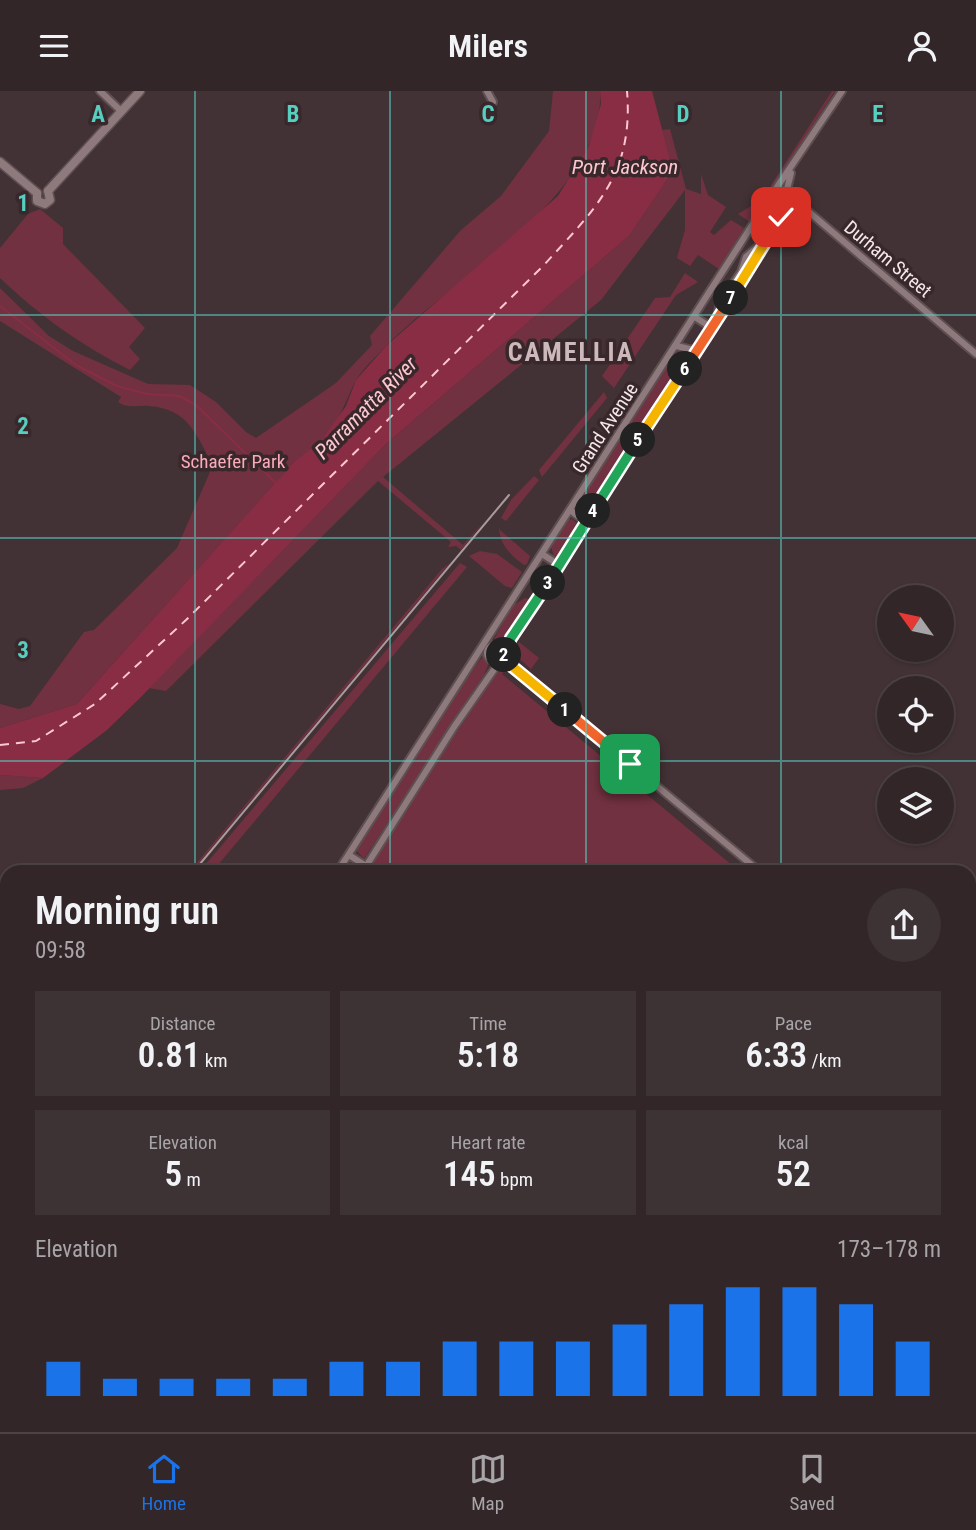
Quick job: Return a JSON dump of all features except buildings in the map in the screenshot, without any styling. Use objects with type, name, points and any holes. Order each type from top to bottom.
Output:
[{"type":"street","points":[[100,91],[121,111]]},
{"type":"street","points":[[37,193],[48,191],[140,91]]},
{"type":"street","points":[[487,91],[493,102]]},
{"type":"street","name":"Grand Avenue","points":[[342,865],[752,225],[842,91]]},
{"type":"street","points":[[0,162],[37,193]]},
{"type":"street","name":"Grand Avenue","points":[[368,865],[714,325],[740,278],[779,222],[794,165]]},
{"type":"street","name":"Durham Street","points":[[787,184],[804,209],[976,354]]},
{"type":"street","points":[[37,193],[37,201],[45,204],[50,200],[48,191]]},
{"type":"street","points":[[770,235],[761,237],[752,225],[785,200],[798,202]]},
{"type":"street","points":[[779,222],[789,208],[804,209]]},
{"type":"street","points":[[725,269],[740,278]]},
{"type":"street","points":[[695,317],[714,325]]},
{"type":"street","points":[[677,346],[697,351]]},
{"type":"street","points":[[570,510],[586,522]]},
{"type":"street","points":[[542,554],[559,565]]},
{"type":"street","name":"Grand Avenue","points":[[462,680],[487,648],[511,603]]},
{"type":"street","points":[[502,658],[489,658],[487,648],[497,646],[502,658],[752,865]]},
{"type":"street","name":"Grand Avenue","points":[[349,855],[360,865]]},
{"type":"green space","name":"Schaefer Park","points":[[553,91],[600,91],[595,129],[578,165],[552,199],[520,232],[415,319],[370,363],[355,382],[337,421],[327,435],[295,461],[77,704],[0,728],[0,704],[19,709],[30,706],[84,632],[94,630],[177,548],[213,465],[196,434],[182,418],[163,408],[129,406],[118,402],[121,397],[0,321],[0,288],[49,336],[73,351],[148,384],[190,385],[216,402],[246,432],[256,438],[336,383],[372,345],[370,336],[461,230],[501,196],[549,131]]},
{"type":"green space","points":[[832,91],[835,91],[750,222],[738,214],[762,199]]},
{"type":"green space","points":[[670,129],[686,189],[701,194],[701,174],[708,195],[726,207],[710,232],[714,235],[731,220],[744,228],[719,269],[698,255],[690,266],[677,258],[685,230],[685,190],[601,300],[383,477],[463,545],[487,518],[461,550],[456,546],[448,547],[451,542],[378,481],[166,691],[149,688],[386,444],[629,236],[673,171],[662,130]]},
{"type":"green space","points":[[40,209],[63,228],[63,244],[145,328],[129,347],[140,359],[130,370],[62,329],[0,278],[0,248],[28,214]]},
{"type":"green space","points":[[685,273],[698,282],[676,295],[614,388],[602,376],[655,298],[670,297]]},
{"type":"green space","points":[[681,350],[686,352],[688,359],[588,513],[579,510],[578,504],[675,353]]},
{"type":"green space","points":[[604,392],[607,398],[542,477],[539,470]]},
{"type":"green space","points":[[534,476],[539,480],[506,521],[501,518],[511,500]]},
{"type":"green space","points":[[572,519],[579,525],[579,529],[561,556],[554,556],[551,547],[568,520]]},
{"type":"green space","points":[[499,526],[500,530],[530,556],[527,564],[524,565],[506,549],[501,538]]},
{"type":"green space","points":[[480,551],[497,554],[522,572],[512,588],[505,586],[469,556]]},
{"type":"green space","points":[[450,563],[195,865],[442,569]]},
{"type":"green space","points":[[460,563],[467,567],[218,865],[205,865]]},
{"type":"green space","points":[[525,598],[532,600],[503,646],[493,641],[512,606]]},
{"type":"green space","points":[[519,642],[539,658],[531,669],[514,654]]},
{"type":"green space","points":[[484,655],[489,663],[484,675],[364,859],[356,850],[466,678]]},
{"type":"green space","points":[[501,664],[507,666],[502,674],[732,865],[370,865]]},
{"type":"green space","points":[[0,775],[43,778],[23,788],[0,790]]},
{"type":"water","name":"Port Jackson","points":[[600,91],[652,91],[673,171],[629,236],[386,444],[107,730],[43,778],[0,775],[0,728],[77,704],[295,461],[321,441],[346,406],[356,380],[387,345],[558,196],[589,146],[601,104]]},
{"type":"waterway","points":[[0,306],[76,365],[117,386],[147,394],[179,396],[196,405],[275,482]]},
{"type":"ferry route","points":[[0,745],[36,741],[95,704],[186,620],[543,266],[594,208],[617,169],[624,146],[627,91]]},
{"type":"tram line","points":[[199,865],[509,495]]},
{"type":"district","name":"CAMELLIA","points":[[571,352]]},
{"type":"route","points":[[630,764],[502,658],[511,638],[781,217]]},
{"type":"water label","name":"Parramatta River","points":[[366,408]]}]
